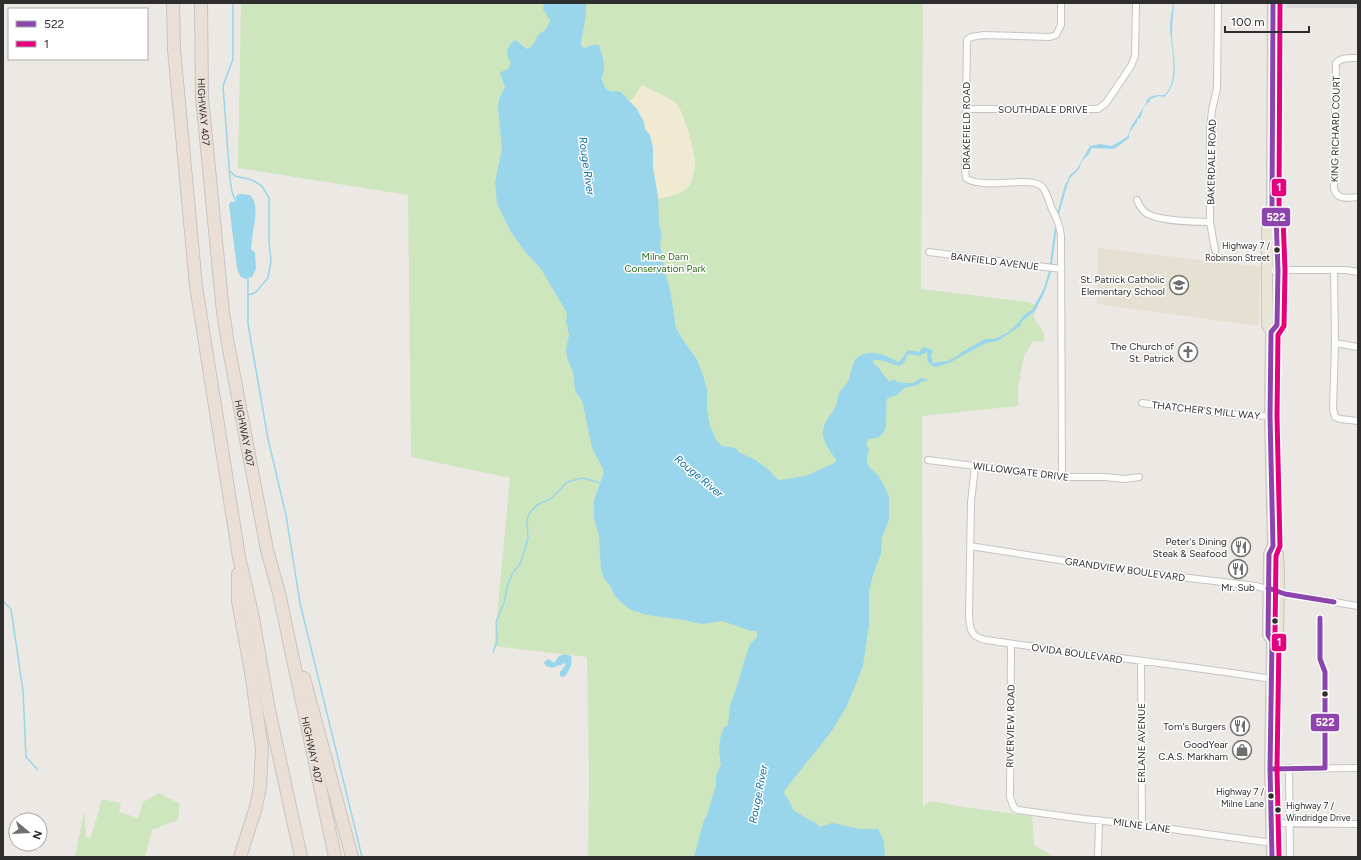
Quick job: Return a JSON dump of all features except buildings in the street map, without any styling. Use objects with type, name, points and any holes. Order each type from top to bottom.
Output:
[{"type":"highway","points":[[173,3],[174,49],[196,286],[239,557],[252,613],[269,710],[301,857]]},
{"type":"highway","name":"HIGHWAY 407","points":[[201,3],[202,97],[223,312],[228,344],[264,534],[335,857]]},
{"type":"highway","points":[[239,557],[238,601],[254,688],[262,749],[260,787],[256,807],[240,857]]},
{"type":"highway","points":[[278,593],[310,698],[352,857]]},
{"type":"main road","points":[[1272,857],[1270,769],[1272,640],[1268,636],[1269,554],[1273,546],[1270,416],[1271,332],[1267,325],[1273,270],[1267,220],[1272,207],[1273,3]]},
{"type":"main road","points":[[1272,640],[1278,636],[1279,592],[1278,554],[1273,546]]},
{"type":"street","name":"DRAKEFIELD ROAD","points":[[1061,3],[1061,25],[1056,35],[1050,37],[984,35],[971,37],[968,39],[966,52],[966,178],[970,181],[979,183],[1036,183],[1042,186],[1060,229],[1062,477]]},
{"type":"street","name":"SOUTHDALE DRIVE","points":[[966,109],[1098,109],[1106,103],[1132,66],[1135,56],[1136,3]]},
{"type":"street","name":"BAKERDALE ROAD","points":[[1215,250],[1210,222],[1210,130],[1212,110],[1217,88],[1218,3]]},
{"type":"street","name":"KING RICHARD COURT","points":[[1358,58],[1345,58],[1336,63],[1334,189],[1335,194],[1340,197],[1358,197]]},
{"type":"street","points":[[1137,200],[1141,208],[1152,216],[1194,222],[1210,222]]},
{"type":"street","name":"BANFIELD AVENUE","points":[[929,252],[1061,269]]},
{"type":"street","points":[[1273,270],[1346,270],[1358,272]]},
{"type":"street","points":[[1334,270],[1335,343],[1333,409],[1335,417],[1358,421]]},
{"type":"street","points":[[1335,343],[1358,347]]},
{"type":"street","name":"THATCHER'S MILL WAY","points":[[1142,403],[1227,414],[1270,416]]},
{"type":"street","name":"WILLOWGATE DRIVE","points":[[928,460],[1062,477],[1105,477],[1125,480],[1139,477]]},
{"type":"street","points":[[970,546],[971,502],[975,466]]},
{"type":"street","name":"GRANDVIEW BOULEVARD","points":[[970,546],[1130,571],[1268,588],[1279,592],[1358,606]]},
{"type":"street","name":"OVIDA BOULEVARD","points":[[970,546],[969,615],[970,631],[975,637],[1011,644],[1141,662],[1200,668],[1271,679]]},
{"type":"street","name":"RIVERVIEW ROAD","points":[[1011,644],[1010,797],[1014,808]]},
{"type":"street","name":"ERLANE AVENUE","points":[[1141,662],[1142,825]]},
{"type":"street","points":[[1290,768],[1290,857]]},
{"type":"street","points":[[1270,769],[1358,768]]},
{"type":"street","name":"MILNE LANE","points":[[1014,808],[1039,813],[1260,841],[1271,841]]},
{"type":"street","points":[[1098,857],[1099,820]]},
{"type":"street","points":[[1272,823],[1358,824]]},
{"type":"shaded area","points":[[1287,3],[1358,3],[1358,8],[1286,8]]},
{"type":"shaded area","name":"St. Patrick Catholic Elementary School","points":[[1098,248],[1261,267],[1258,326],[1097,304]]},
{"type":"green space","name":"Milne Dam Conservation Park","points":[[241,3],[923,3],[921,289],[1028,302],[1035,305],[1034,318],[1044,333],[1044,342],[1033,341],[1024,356],[1018,387],[1018,406],[922,416],[923,807],[930,801],[1032,816],[1034,845],[1054,857],[588,857],[589,779],[587,657],[494,646],[510,478],[411,457],[408,195],[238,168]]},
{"type":"green space","points":[[159,793],[180,804],[178,820],[152,830],[145,857],[75,857],[84,811],[86,838],[91,837],[102,799],[121,803],[119,812],[138,818],[143,802]]},
{"type":"sand","points":[[642,85],[675,102],[680,108],[686,123],[695,158],[695,168],[690,184],[684,191],[668,197],[654,199],[628,101],[633,99]]},
{"type":"water","name":"Rouge River","points":[[586,3],[586,14],[581,46],[584,48],[599,45],[604,66],[601,79],[605,88],[612,92],[621,92],[637,109],[644,122],[645,129],[650,135],[653,147],[653,167],[658,196],[659,224],[662,235],[660,244],[670,289],[676,328],[696,358],[703,375],[707,390],[707,409],[710,426],[716,440],[722,446],[735,448],[740,453],[754,459],[780,480],[806,476],[836,462],[836,459],[825,443],[823,428],[836,405],[840,392],[848,381],[856,358],[864,354],[875,353],[885,355],[899,362],[908,350],[919,352],[923,347],[933,351],[931,356],[933,363],[947,361],[985,339],[995,339],[1007,333],[1024,315],[1032,310],[1044,288],[1049,271],[1056,218],[1064,188],[1070,175],[1077,169],[1090,146],[1100,144],[1112,146],[1127,137],[1131,127],[1147,102],[1146,101],[1154,96],[1164,95],[1169,89],[1172,82],[1173,73],[1173,54],[1170,28],[1174,3],[1172,37],[1175,68],[1173,84],[1164,97],[1159,96],[1150,99],[1144,107],[1140,119],[1139,118],[1137,120],[1129,133],[1129,138],[1114,149],[1092,148],[1082,161],[1079,169],[1070,178],[1058,218],[1051,272],[1045,291],[1035,311],[1022,321],[1020,326],[998,341],[986,343],[949,363],[936,367],[932,366],[928,362],[927,352],[919,356],[908,354],[904,363],[899,366],[880,360],[874,360],[873,362],[889,382],[894,379],[897,382],[905,383],[913,383],[921,378],[928,380],[922,381],[918,385],[904,388],[897,395],[887,399],[886,425],[882,435],[877,438],[869,439],[866,445],[869,449],[867,463],[878,475],[889,498],[889,519],[882,538],[881,554],[869,591],[869,625],[863,666],[847,706],[831,732],[784,791],[784,793],[791,804],[792,809],[816,823],[819,827],[832,823],[860,829],[878,829],[884,841],[885,856],[888,857],[694,857],[704,820],[707,815],[716,785],[716,776],[721,764],[719,753],[720,739],[724,727],[728,725],[730,705],[748,649],[750,644],[757,637],[757,631],[751,631],[722,621],[701,624],[647,615],[631,610],[614,595],[601,570],[599,536],[594,518],[594,500],[603,475],[603,469],[592,448],[582,401],[575,391],[573,372],[567,358],[566,349],[569,335],[566,321],[567,313],[541,269],[523,249],[511,232],[497,204],[495,182],[502,149],[498,109],[499,99],[505,87],[500,74],[508,69],[511,63],[507,51],[512,42],[515,40],[527,49],[530,48],[539,34],[548,26],[550,20],[543,9],[544,4]]},
{"type":"water","points":[[239,194],[250,195],[255,205],[251,249],[255,253],[256,269],[252,277],[245,279],[240,276],[237,268],[229,205],[231,201],[236,202],[236,196]]},
{"type":"water","points":[[565,654],[571,656],[571,665],[564,677],[560,676],[560,672],[566,663],[552,668],[546,666],[544,663],[549,659],[554,663],[559,656]]},
{"type":"waterway","points":[[233,3],[233,59],[223,86],[230,179],[232,192],[236,202]]},
{"type":"waterway","points":[[231,172],[235,176],[252,180],[262,186],[269,198],[269,242],[271,261],[268,278],[255,293],[248,295]]},
{"type":"waterway","points":[[248,279],[248,324],[268,439],[286,515],[300,603],[362,857]]},
{"type":"waterway","points":[[493,652],[497,642],[496,622],[504,603],[507,587],[512,574],[520,564],[526,546],[528,537],[527,520],[529,514],[537,505],[552,498],[567,482],[583,478],[600,483]]},
{"type":"waterway","points":[[3,601],[11,609],[23,691],[26,757],[38,770]]},
{"type":"transit line","name":"522","points":[[1272,857],[1270,769],[1272,641],[1268,635],[1269,554],[1273,546],[1270,416],[1271,332],[1277,325],[1278,270],[1276,217],[1272,207],[1273,3]]},
{"type":"transit line","name":"1","points":[[1279,857],[1277,769],[1279,641],[1275,633],[1276,556],[1280,546],[1277,416],[1278,335],[1284,326],[1285,270],[1283,217],[1279,206],[1280,3]]},
{"type":"transit line","name":"522","points":[[1268,588],[1285,594],[1334,602]]},
{"type":"transit line","name":"522","points":[[1320,618],[1320,659],[1325,672],[1325,768]]},
{"type":"transit line","name":"522","points":[[1270,769],[1325,768]]},
{"type":"place","name":"Highway 7 / Robinson Street","points":[[1277,250]]},
{"type":"place","name":"St. Patrick Catholic Elementary School","points":[[1179,285]]},
{"type":"place","name":"The Church of St. Patrick","points":[[1188,352]]},
{"type":"place","name":"Peter's Dining Steak & Seafood","points":[[1241,547]]},
{"type":"place","name":"Mr. Sub","points":[[1238,569]]},
{"type":"place","name":"Tom's Burgers","points":[[1240,726]]},
{"type":"place","name":"GoodYear C.A.S. Markham","points":[[1242,750]]},
{"type":"place","name":"Highway 7 / Milne Lane","points":[[1271,796]]},
{"type":"place","name":"Highway 7 / Windridge Drive","points":[[1278,810]]}]
